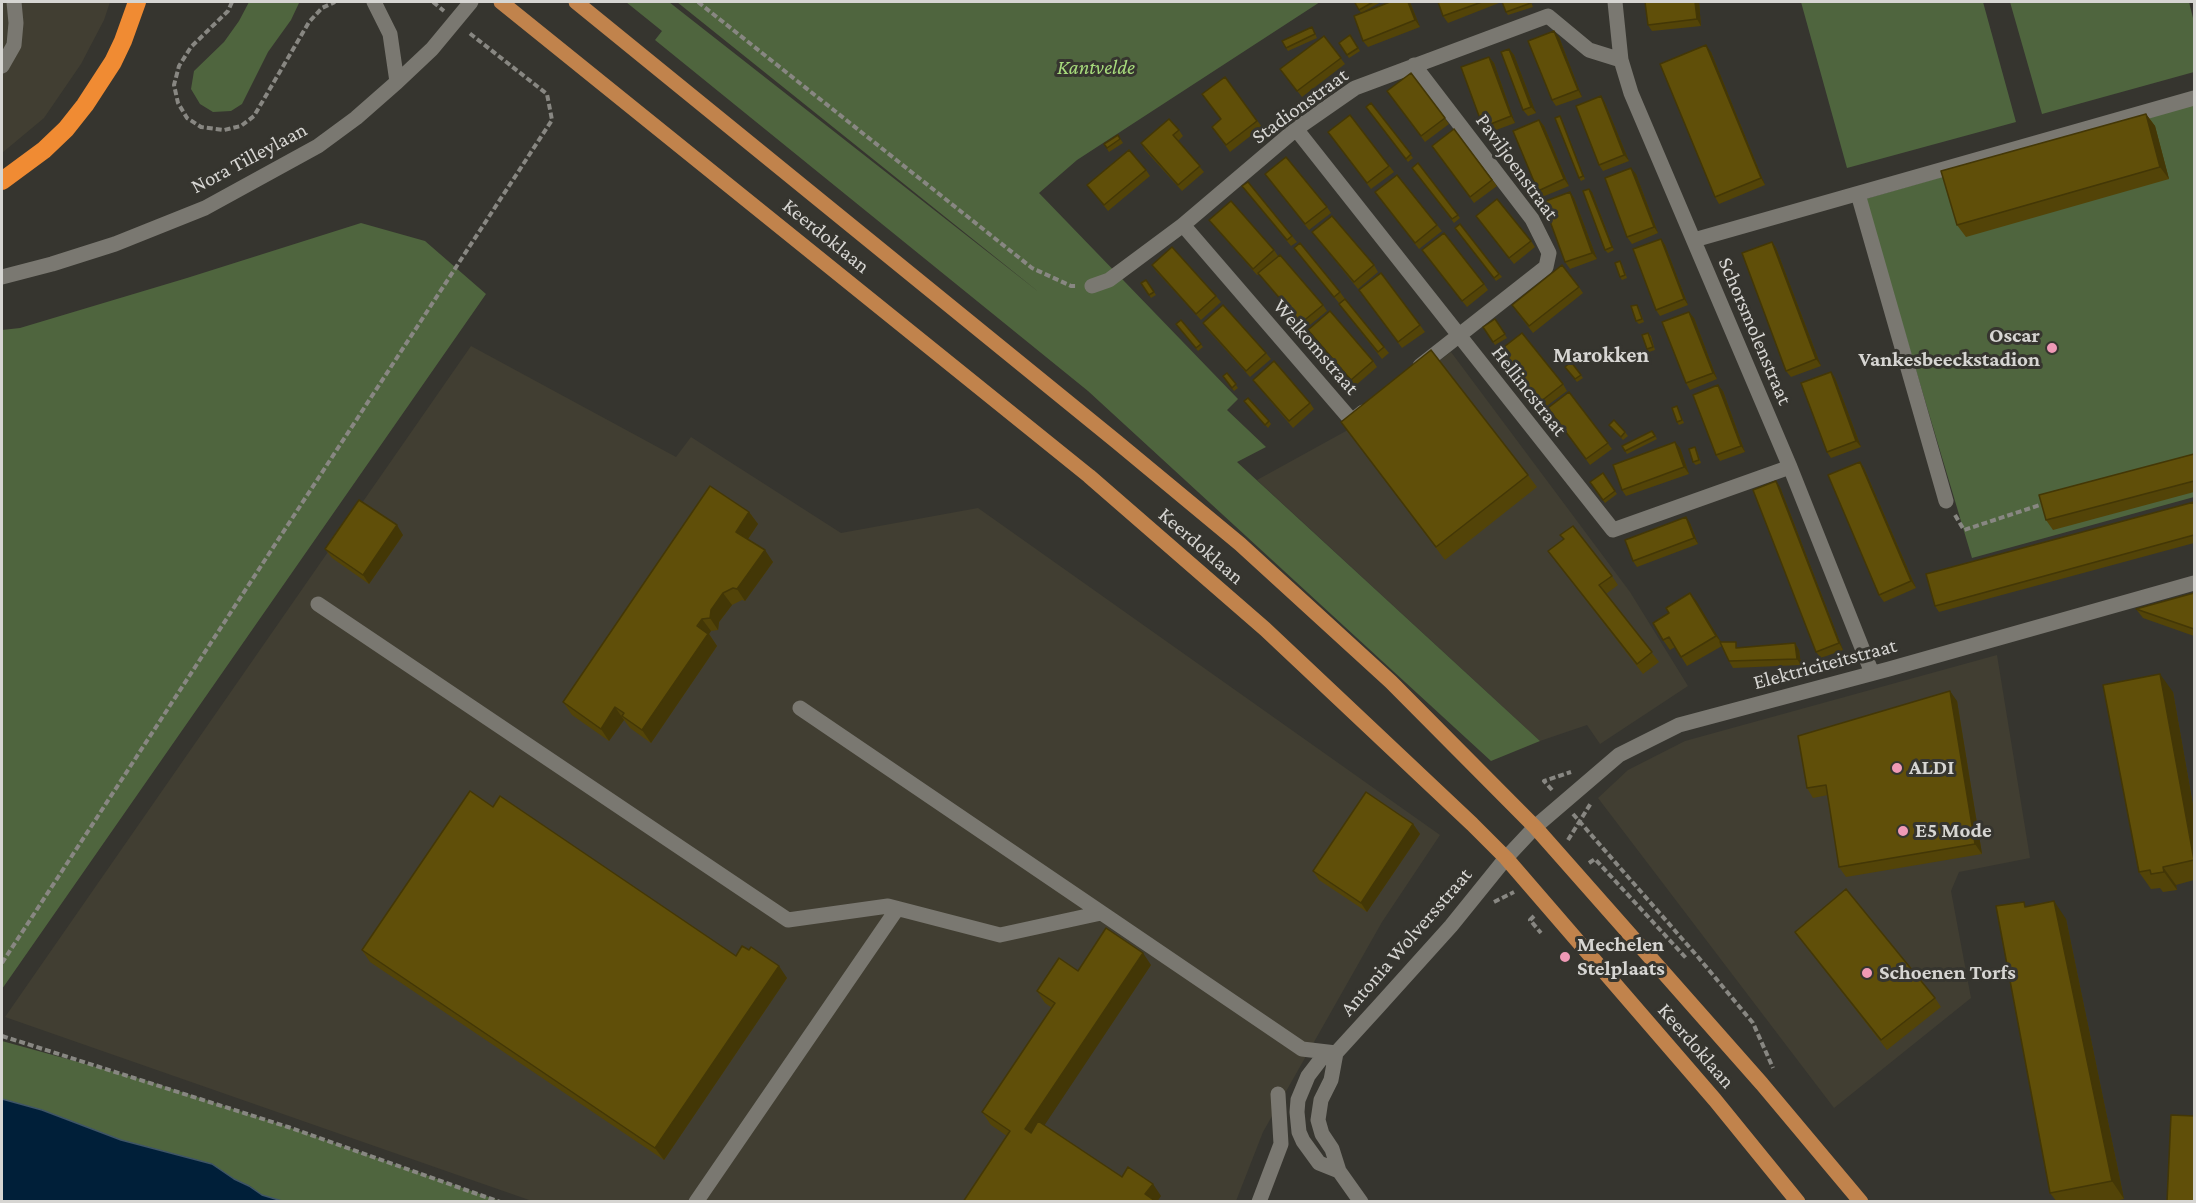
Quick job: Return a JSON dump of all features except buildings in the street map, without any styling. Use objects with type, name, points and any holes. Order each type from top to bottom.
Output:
[{"type":"highway","points":[[2,181],[44,150],[66,129],[85,105],[113,62],[137,2]]},
{"type":"main road","name":"Keerdoklaan","points":[[501,2],[1089,476],[1265,629],[1506,858],[1715,1100],[1798,1202]]},
{"type":"main road","name":"Keerdoklaan","points":[[576,2],[1240,544],[1391,682],[1535,827],[1762,1084],[1861,1202]]},
{"type":"street","points":[[2,66],[14,45],[16,23],[14,2]]},
{"type":"street","points":[[374,2],[390,34],[397,82]]},
{"type":"street","name":"Nora Tilleylaan","points":[[2,278],[115,244],[205,208],[318,146],[356,118],[397,82],[432,49],[471,2]]},
{"type":"street","name":"Schorsmolenstraat","points":[[1615,2],[1621,60],[1631,93],[1790,467],[1872,673]]},
{"type":"street","name":"Stadionstraat","points":[[1092,286],[1109,280],[1183,225],[1296,129],[1355,88],[1548,16],[1589,50],[1621,60]]},
{"type":"street","name":"Paviljoenstraat","points":[[1414,65],[1532,219],[1549,253],[1545,267],[1458,335]]},
{"type":"street","points":[[1694,240],[2194,98]]},
{"type":"street","name":"Hellincstraat","points":[[1296,129],[1613,530],[1790,467]]},
{"type":"street","points":[[1858,194],[1946,501]]},
{"type":"street","name":"Welkomstraat","points":[[1183,225],[1352,421],[1379,399]]},
{"type":"street","points":[[1405,378],[1458,335]]},
{"type":"street","name":"Elektriciteitstraat","points":[[1506,858],[1535,827],[1619,755],[1679,725],[2194,583]]},
{"type":"street","points":[[318,604],[788,920],[888,906],[1000,935],[1101,913]]},
{"type":"street","points":[[800,708],[1302,1049],[1336,1053]]},
{"type":"street","name":"Antonia Wolversstraat","points":[[1336,1053],[1450,926],[1506,858]]},
{"type":"street","points":[[696,1202],[897,909]]},
{"type":"street","points":[[1336,1053],[1322,1059],[1308,1076],[1298,1100],[1297,1112],[1299,1132],[1309,1151],[1319,1162],[1339,1171]]},
{"type":"street","points":[[1336,1053],[1331,1080],[1321,1100],[1318,1120],[1322,1134],[1332,1149],[1339,1171],[1361,1202]]},
{"type":"street","points":[[1259,1202],[1281,1144],[1278,1094]]},
{"type":"path","points":[[232,2],[228,11],[191,47],[179,66],[174,84],[178,103],[187,118],[201,127],[224,130],[241,126],[254,116],[309,21],[322,8],[335,2]]},
{"type":"path","points":[[2,963],[552,120],[547,94],[434,2]]},
{"type":"path","points":[[698,2],[1032,268],[1071,286],[1092,286]]},
{"type":"path","points":[[1946,501],[1964,530],[2054,501]]},
{"type":"path","points":[[1544,781],[1753,1023],[1775,1074]]},
{"type":"path","points":[[2,1035],[288,1127],[500,1202]]},
{"type":"shaded area","points":[[2,2],[110,2],[104,20],[81,64],[44,118],[2,153]]},
{"type":"shaded area","points":[[471,346],[676,457],[691,437],[841,533],[978,508],[1440,835],[1382,922],[1263,1132],[1236,1201],[532,1201],[5,1017]]},
{"type":"shaded area","points":[[1451,352],[1630,592],[1688,686],[1600,744],[1587,725],[1540,741],[1257,480],[1346,431]]},
{"type":"shaded area","points":[[1997,655],[2030,858],[1959,872],[1951,891],[1971,998],[1834,1108],[1598,798],[1628,770],[1685,741]]},
{"type":"green space","points":[[249,2],[299,3],[291,20],[268,52],[242,104],[231,111],[213,112],[200,104],[191,89],[194,71],[224,42]]},
{"type":"green space","name":"Kantvelde","points":[[626,2],[669,2],[1040,293],[677,2],[1320,2],[1077,160],[1039,193],[1238,399],[1227,410],[1266,447],[1237,462],[1540,741],[1491,761],[1088,391],[655,40],[662,31]]},
{"type":"green space","points":[[1801,2],[1983,2],[2016,122],[1847,168]]},
{"type":"green space","points":[[2010,2],[2189,2],[2194,22],[2194,72],[2042,114]]},
{"type":"green space","name":"Oscar Vankesbeeckstadion","points":[[2194,104],[2194,497],[1972,558],[1865,199]]},
{"type":"green space","points":[[361,223],[425,241],[486,294],[2,989],[2,330],[20,328]]},
{"type":"green space","points":[[2,1041],[151,1082],[500,1201],[282,1202],[262,1195],[212,1164],[121,1140],[42,1110],[2,1099]]},
{"type":"water","points":[[2,1099],[42,1110],[121,1140],[212,1164],[262,1195],[282,1201],[2,1201]]},
{"type":"place","name":"Oscar Vankesbeeckstadion","points":[[2052,348]]},
{"type":"place","name":"ALDI","points":[[1897,768]]},
{"type":"place","name":"E5 Mode","points":[[1903,831]]},
{"type":"place","name":"Mechelen Stelplaats","points":[[1565,957]]},
{"type":"place","name":"Schoenen Torfs","points":[[1867,973]]},
{"type":"district","name":"Marokken","points":[[1601,355]]}]
